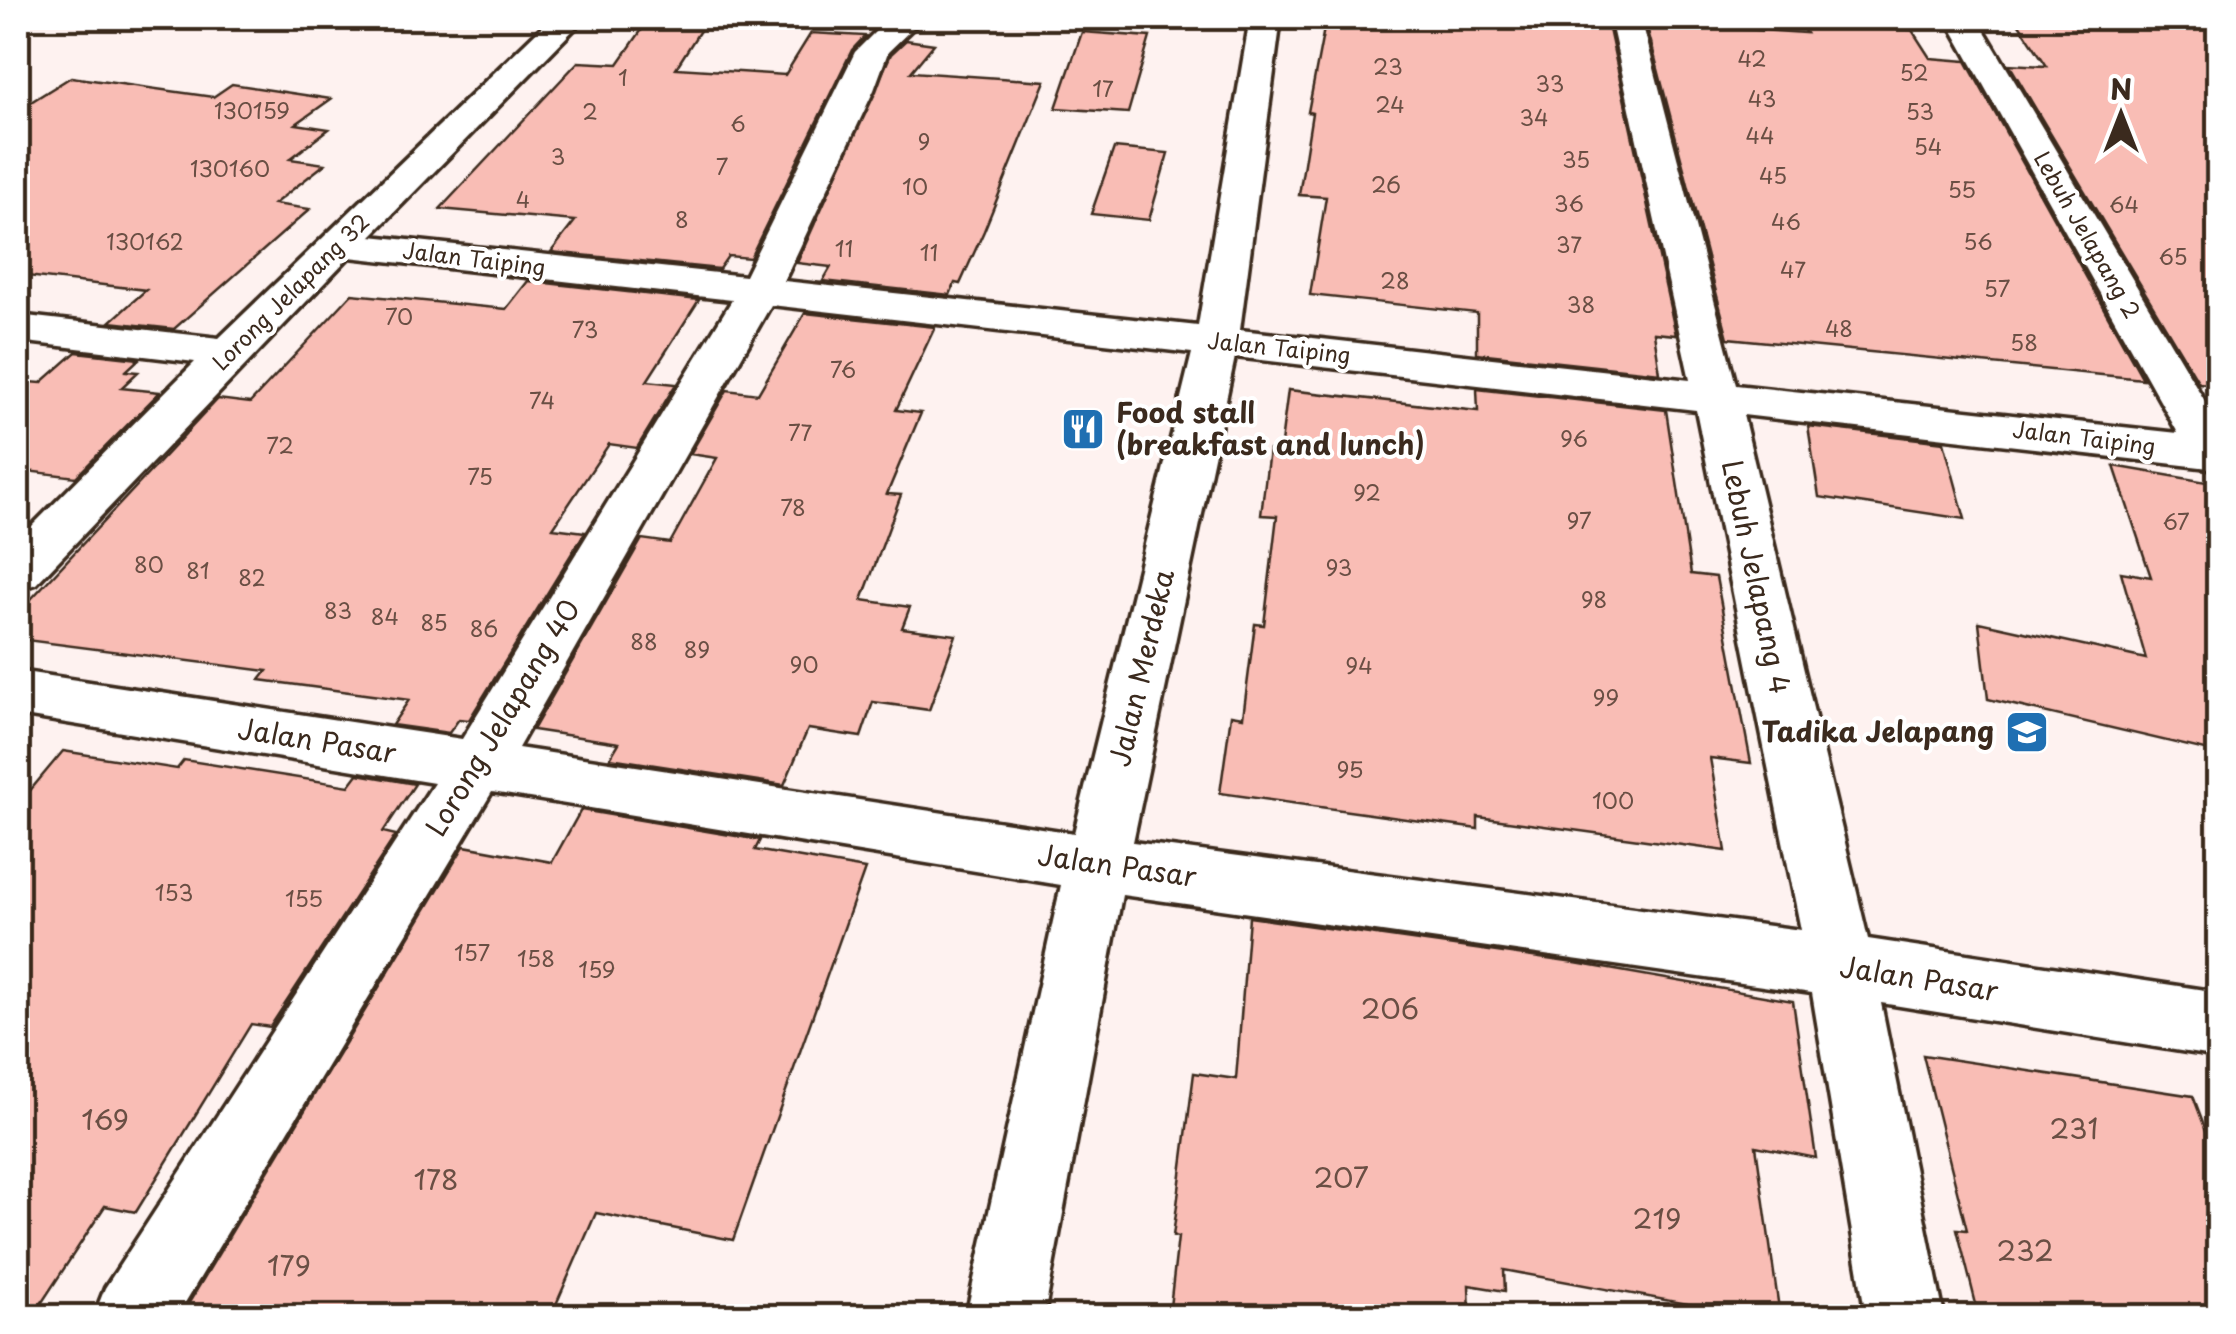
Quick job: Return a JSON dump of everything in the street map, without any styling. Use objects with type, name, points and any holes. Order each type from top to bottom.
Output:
[{"type":"street","name":"Lorong Jelapang 32","points":[[18,571],[229,353],[568,18]]},
{"type":"street","name":"Jalan Merdeka","points":[[1006,1316],[1096,864],[1217,341],[1266,18]]},
{"type":"street","name":"Lebuh Jelapang 4","points":[[1626,18],[1716,395],[1841,966],[1906,1316]]},
{"type":"street","name":"Lebuh Jelapang 2","points":[[1962,18],[2215,453]]},
{"type":"street","name":"Lorong Jelapang 40","points":[[133,1316],[476,767],[757,293],[850,106],[876,41],[902,24]]},
{"type":"street","name":"Jalan Taiping","points":[[339,244],[2215,453]]},
{"type":"street","points":[[18,328],[229,353]]},
{"type":"street","name":"Jalan Pasar","points":[[18,693],[1096,864],[1841,966],[2218,1025]]},
{"type":"building","points":[[650,18],[708,18],[676,68],[785,75],[811,33],[865,36],[852,50],[750,258],[728,256],[719,269],[551,252],[575,221],[440,209],[578,62],[618,64]]},
{"type":"building","points":[[1326,18],[1607,20],[1676,335],[1654,333],[1660,373],[1477,353],[1477,313],[1310,295],[1326,197],[1299,195],[1312,113],[1308,112]]},
{"type":"building","points":[[2015,18],[2218,18],[2218,385],[2199,383],[2009,64],[2047,66]]},
{"type":"building","points":[[1646,23],[1806,33],[1801,25],[1912,30],[1930,58],[1966,61],[2143,379],[1728,338]]},
{"type":"building","points":[[1082,32],[1150,37],[1128,113],[1056,108]]},
{"type":"building","points":[[906,40],[934,44],[911,72],[1045,81],[984,231],[960,284],[955,283],[950,295],[823,281],[831,267],[797,263],[891,54]]},
{"type":"building","points":[[71,77],[213,97],[232,84],[331,99],[296,124],[329,129],[290,159],[325,164],[274,204],[310,209],[174,329],[110,322],[146,290],[18,275],[18,110]]},
{"type":"building","points":[[1114,148],[1168,153],[1149,220],[1091,214]]},
{"type":"building","points":[[528,281],[699,300],[647,381],[676,384],[637,448],[609,444],[553,528],[585,532],[469,720],[459,719],[449,733],[392,725],[409,700],[260,680],[267,671],[18,639],[18,613],[218,399],[250,403],[352,294],[506,309]]},
{"type":"building","points":[[805,313],[935,327],[896,410],[921,413],[887,494],[901,495],[862,600],[910,607],[902,628],[956,635],[929,710],[873,702],[861,737],[808,729],[784,785],[610,758],[619,743],[533,730],[642,539],[670,543],[717,458],[690,454],[727,390],[758,394]]},
{"type":"building","points":[[76,352],[139,359],[126,371],[138,372],[121,388],[160,392],[76,477],[18,470],[18,381],[41,383]]},
{"type":"building","points":[[1477,389],[1666,410],[1691,574],[1716,577],[1751,763],[1710,758],[1726,851],[1478,817],[1478,829],[1220,793],[1231,715],[1243,717],[1255,624],[1264,625],[1277,516],[1261,515],[1269,450],[1280,451],[1288,390],[1478,411]]},
{"type":"building","points":[[1808,426],[1944,442],[1965,519],[1819,497]]},
{"type":"building","points":[[2114,466],[2218,484],[2218,753],[1988,699],[1979,622],[2146,659],[2121,572],[2151,577]]},
{"type":"building","points":[[63,751],[177,769],[184,760],[349,786],[358,774],[415,784],[383,832],[396,835],[270,1027],[251,1024],[136,1212],[105,1206],[33,1316],[18,1316],[18,805]]},
{"type":"building","points":[[581,810],[760,840],[755,850],[865,869],[733,1240],[596,1213],[551,1316],[181,1316],[464,846],[552,862]]},
{"type":"building","points":[[1249,917],[1575,963],[1793,1001],[1816,1158],[1756,1146],[1780,1316],[1751,1316],[1504,1270],[1505,1291],[1469,1285],[1470,1316],[1169,1316],[1178,1237],[1173,1236],[1194,1073],[1236,1079]]},
{"type":"building","points":[[1923,1055],[2193,1096],[2218,1162],[2218,1316],[1979,1316],[1957,1229],[1967,1230]]},
{"type":"place","name":"Food stall (breakfast and lunch)","points":[[1083,429]]},
{"type":"place","name":"Tadika Jelapang","points":[[2027,732]]}]
